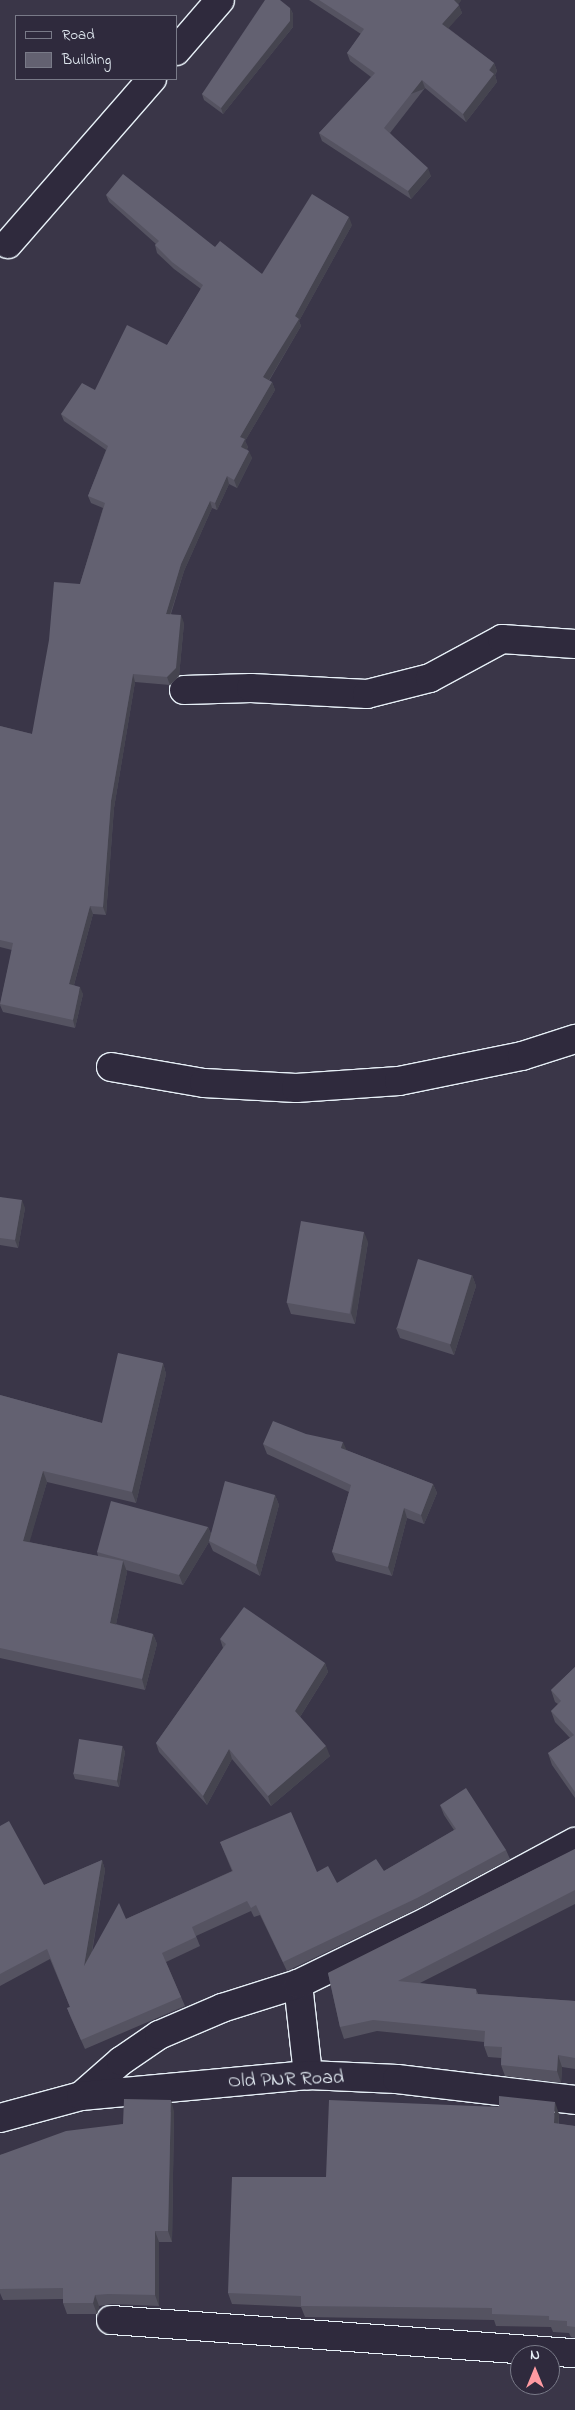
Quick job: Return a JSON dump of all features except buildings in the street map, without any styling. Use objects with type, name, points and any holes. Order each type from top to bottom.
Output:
[{"type":"street","points":[[178,48],[220,0]]},
{"type":"street","points":[[8,244],[151,80]]},
{"type":"street","points":[[184,690],[251,688],[367,694],[430,678],[502,639],[575,644]]},
{"type":"street","points":[[111,1068],[204,1082],[296,1088],[399,1081],[522,1056],[575,1039]]},
{"type":"street","points":[[81,2096],[121,2061],[159,2035],[222,2008],[298,1984],[428,1921],[575,1842]]},
{"type":"street","points":[[298,1984],[308,2075]]},
{"type":"street","name":"Old PNR Road","points":[[0,2118],[81,2096],[308,2075],[398,2079],[575,2100]]},
{"type":"street","points":[[111,2320],[575,2353]]}]
